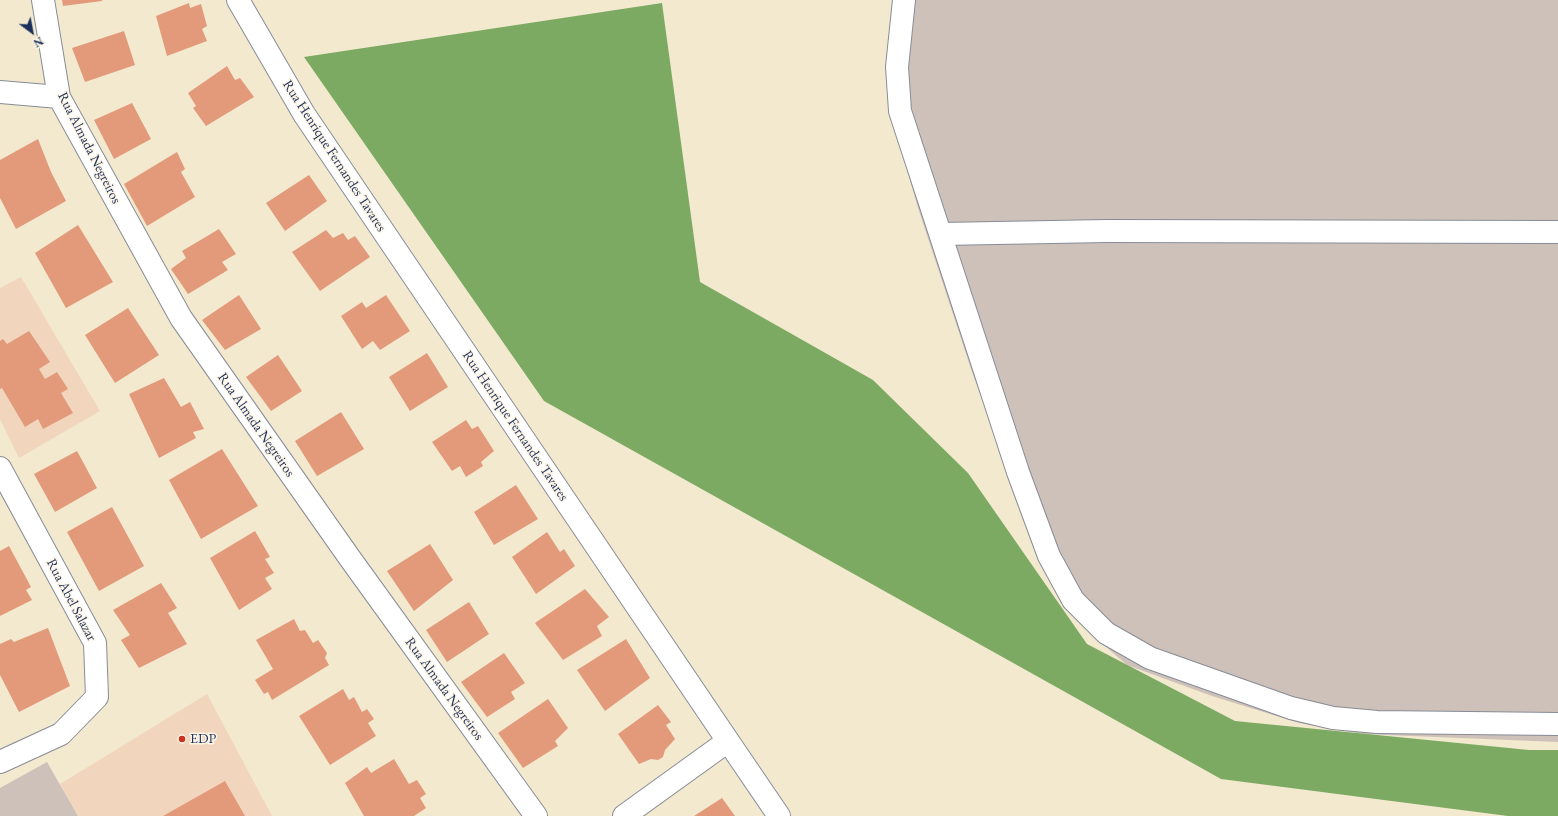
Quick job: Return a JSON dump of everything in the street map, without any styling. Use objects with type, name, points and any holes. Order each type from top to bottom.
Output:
[{"type":"street","name":"Rua Almada Negreiros","points":[[43,0],[59,97],[181,318],[349,557],[536,816]]},
{"type":"street","name":"Rua Henrique Fernandes Tavares","points":[[238,0],[304,114],[779,816]]},
{"type":"street","points":[[904,0],[897,67],[900,111],[1018,472],[1049,556],[1073,600],[1106,633],[1150,658],[1291,708],[1333,718],[1377,722],[1558,724]]},
{"type":"street","points":[[0,92],[59,97]]},
{"type":"street","points":[[941,234],[1107,231],[1558,232]]},
{"type":"street","name":"Rua Abel Salazar","points":[[0,468],[95,643],[97,697],[61,734],[0,762]]},
{"type":"street","points":[[624,816],[728,741]]},
{"type":"shaded area","points":[[893,0],[1558,0],[1558,742],[1363,734],[1299,723],[1212,696],[1127,665],[1091,634],[1060,592],[1035,544],[972,372],[918,208],[890,111],[890,25]]},
{"type":"shaded area","points":[[21,277],[100,411],[19,458],[0,419],[0,288]]},
{"type":"shaded area","name":"EDP","points":[[207,694],[272,816],[78,816],[60,784]]},
{"type":"shaded area","points":[[47,762],[78,816],[0,816],[0,788]]},
{"type":"green space","points":[[662,3],[700,282],[873,380],[968,473],[1087,644],[1235,721],[1529,750],[1558,750],[1558,816],[1508,816],[1221,779],[544,401],[304,57]]},
{"type":"building","points":[[62,0],[102,0],[102,1],[63,6]]},
{"type":"building","points":[[189,3],[190,8],[201,4],[207,26],[202,29],[207,41],[167,56],[156,16]]},
{"type":"building","points":[[124,31],[135,65],[85,82],[72,48]]},
{"type":"building","points":[[227,66],[235,80],[240,78],[254,97],[206,126],[193,108],[196,106],[188,93]]},
{"type":"building","points":[[132,103],[151,139],[114,159],[94,120]]},
{"type":"building","points":[[38,139],[51,172],[66,201],[16,229],[0,198],[0,160]]},
{"type":"building","points":[[177,152],[185,169],[181,172],[195,197],[147,226],[124,184]]},
{"type":"building","points":[[309,175],[327,201],[285,231],[266,203]]},
{"type":"building","points":[[78,225],[113,282],[66,308],[35,253]]},
{"type":"building","points":[[219,229],[236,254],[222,262],[228,270],[188,294],[171,269],[186,258],[182,251]]},
{"type":"building","points":[[326,230],[333,238],[343,233],[348,240],[355,236],[370,257],[320,291],[292,252]]},
{"type":"building","points":[[239,295],[261,329],[225,350],[202,320]]},
{"type":"building","points":[[386,295],[410,331],[380,350],[373,341],[362,349],[341,316],[362,302],[366,308]]},
{"type":"building","points":[[128,308],[159,355],[115,383],[85,335]]},
{"type":"building","points":[[29,331],[50,362],[39,369],[45,379],[57,372],[68,389],[61,393],[73,413],[43,429],[38,419],[25,427],[2,388],[0,389],[0,341],[3,339],[7,344]]},
{"type":"building","points":[[427,353],[448,387],[410,411],[389,377]]},
{"type":"building","points":[[278,355],[302,391],[271,411],[246,377]]},
{"type":"building","points":[[164,378],[181,407],[190,402],[204,429],[193,432],[196,438],[159,458],[129,394]]},
{"type":"building","points":[[341,412],[364,449],[317,476],[295,441]]},
{"type":"building","points":[[466,420],[472,429],[478,426],[494,451],[481,462],[483,466],[466,477],[460,466],[452,471],[432,442]]},
{"type":"building","points":[[222,449],[258,506],[201,539],[169,480]]},
{"type":"building","points":[[77,451],[97,488],[55,512],[34,474]]},
{"type":"building","points":[[516,485],[538,519],[494,545],[474,512]]},
{"type":"building","points":[[112,507],[144,566],[99,591],[67,532]]},
{"type":"building","points":[[255,531],[270,557],[265,559],[274,573],[265,578],[272,589],[239,610],[210,558]]},
{"type":"building","points":[[547,532],[560,552],[564,549],[575,566],[536,594],[512,557]]},
{"type":"building","points":[[430,544],[453,580],[414,611],[387,571]]},
{"type":"building","points":[[9,546],[31,587],[26,590],[32,600],[0,616],[0,551]]},
{"type":"building","points":[[161,583],[177,608],[168,613],[187,644],[139,668],[121,640],[130,635],[113,610]]},
{"type":"building","points":[[585,589],[609,617],[597,626],[602,636],[563,660],[535,623]]},
{"type":"building","points":[[469,602],[489,634],[447,662],[426,630]]},
{"type":"building","points":[[294,619],[300,631],[305,630],[313,643],[318,640],[327,653],[325,658],[329,665],[272,700],[268,692],[264,694],[255,680],[273,669],[256,640]]},
{"type":"building","points":[[48,628],[70,686],[19,712],[0,675],[0,644],[11,639],[14,642]]},
{"type":"building","points":[[626,639],[650,678],[605,711],[577,670]]},
{"type":"building","points":[[504,653],[525,683],[511,692],[515,699],[487,717],[461,682]]},
{"type":"building","points":[[343,689],[349,700],[354,697],[362,712],[367,709],[374,719],[368,723],[376,736],[330,765],[299,716]]},
{"type":"building","points":[[548,699],[568,728],[555,741],[558,746],[523,768],[498,733]]},
{"type":"building","points":[[658,705],[671,722],[666,725],[675,739],[665,750],[663,757],[658,760],[651,759],[639,764],[618,734]]},
{"type":"building","points":[[394,759],[409,784],[417,780],[426,794],[420,798],[426,808],[414,816],[364,816],[345,783],[367,767],[371,773]]},
{"type":"building","points":[[225,781],[245,816],[163,816]]},
{"type":"building","points":[[722,798],[735,816],[694,816]]},
{"type":"place","name":"EDP","points":[[182,739]]}]
